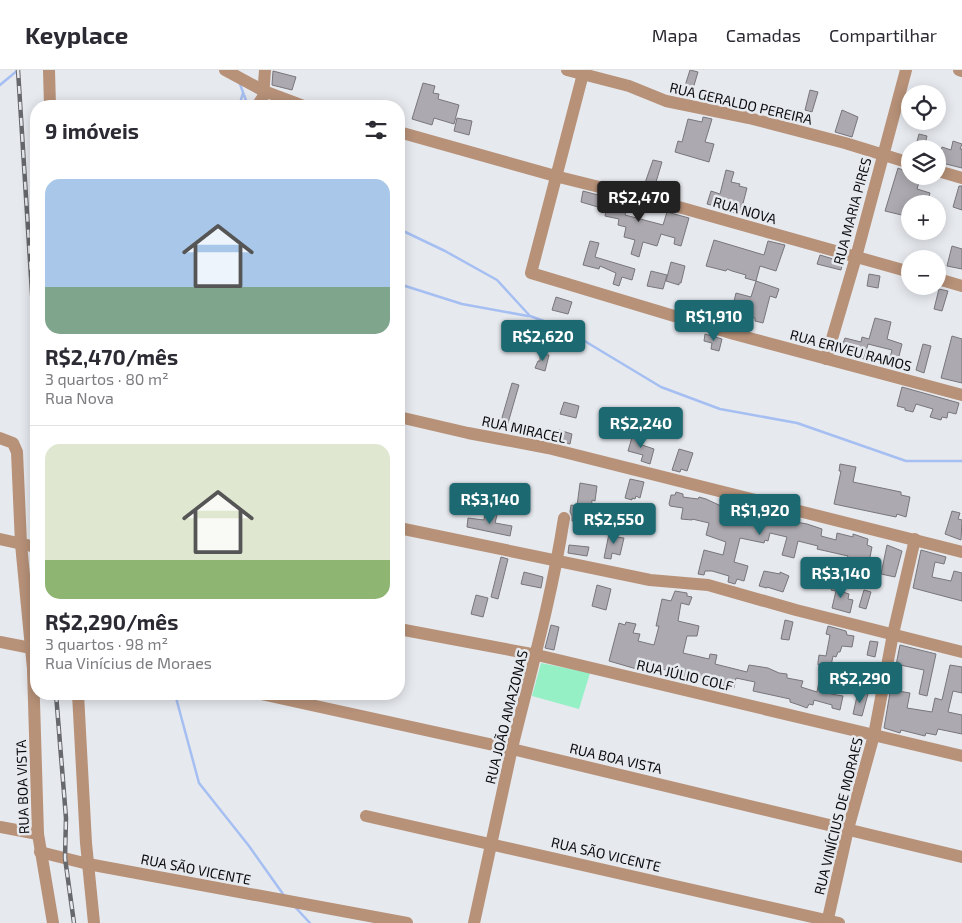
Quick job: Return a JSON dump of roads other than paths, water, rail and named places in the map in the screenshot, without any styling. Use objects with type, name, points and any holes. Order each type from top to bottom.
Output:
[{"type":"street","points":[[49,70],[50,100]]},
{"type":"street","points":[[225,70],[264,91],[288,100]]},
{"type":"street","points":[[262,100],[265,70]]},
{"type":"street","name":"RUA GERALDO PEREIRA","points":[[566,70],[583,72],[629,86],[666,101],[748,118],[845,143],[901,161]]},
{"type":"street","name":"RUA MARIA PIRES","points":[[826,359],[856,257],[906,70]]},
{"type":"street","points":[[556,176],[583,72]]},
{"type":"street","name":"RUA NOVA","points":[[405,134],[556,176],[668,204],[901,270]]},
{"type":"street","points":[[946,173],[962,178]]},
{"type":"street","name":"RUA ERIVEU RAMOS","points":[[556,176],[531,273],[734,334],[962,395]]},
{"type":"street","points":[[946,281],[962,286]]},
{"type":"street","name":"RUA MIRACEL","points":[[405,418],[468,433],[548,448],[962,552]]},
{"type":"street","name":"RUA BOA VISTA","points":[[0,438],[8,440],[16,448],[21,544],[30,616]]},
{"type":"street","name":"RUA JOÃO AMAZONAS","points":[[474,923],[512,749],[557,561],[564,518]]},
{"type":"street","points":[[405,529],[650,580],[708,585],[796,610],[962,652]]},
{"type":"street","points":[[0,539],[30,546]]},
{"type":"street","name":"RUA VINÍCIUS DE MORAES","points":[[831,922],[848,828],[874,735],[893,634],[915,540]]},
{"type":"street","name":"RUA JÚLIO COLF","points":[[405,630],[536,655],[962,756]]},
{"type":"street","points":[[0,642],[30,647]]},
{"type":"street","name":"RUA BOA VISTA","points":[[35,700],[38,834],[53,923]]},
{"type":"street","points":[[78,700],[86,842],[94,923]]},
{"type":"street","name":"RUA BOA VISTA","points":[[288,700],[512,749],[848,828],[962,857]]},
{"type":"street","name":"RUA SÃO VICENTE","points":[[366,816],[831,922]]},
{"type":"street","points":[[0,827],[38,834]]},
{"type":"street","name":"RUA SÃO VICENTE","points":[[40,852],[88,864],[407,923]]},
{"type":"waterway","points":[[0,85],[18,70]]},
{"type":"waterway","points":[[240,84],[246,100]]},
{"type":"waterway","points":[[241,100],[243,93]]},
{"type":"waterway","points":[[405,232],[445,251],[497,280],[530,316],[563,328],[661,387],[720,409],[797,423],[906,461],[962,461]]},
{"type":"waterway","points":[[405,286],[462,304],[528,316]]},
{"type":"waterway","points":[[177,700],[199,783],[249,846],[283,894]]},
{"type":"waterway","points":[[296,908],[310,923]]},
{"type":"railway","points":[[18,70],[30,261]]},
{"type":"railway","points":[[56,700],[66,818],[65,858],[74,923]]}]
